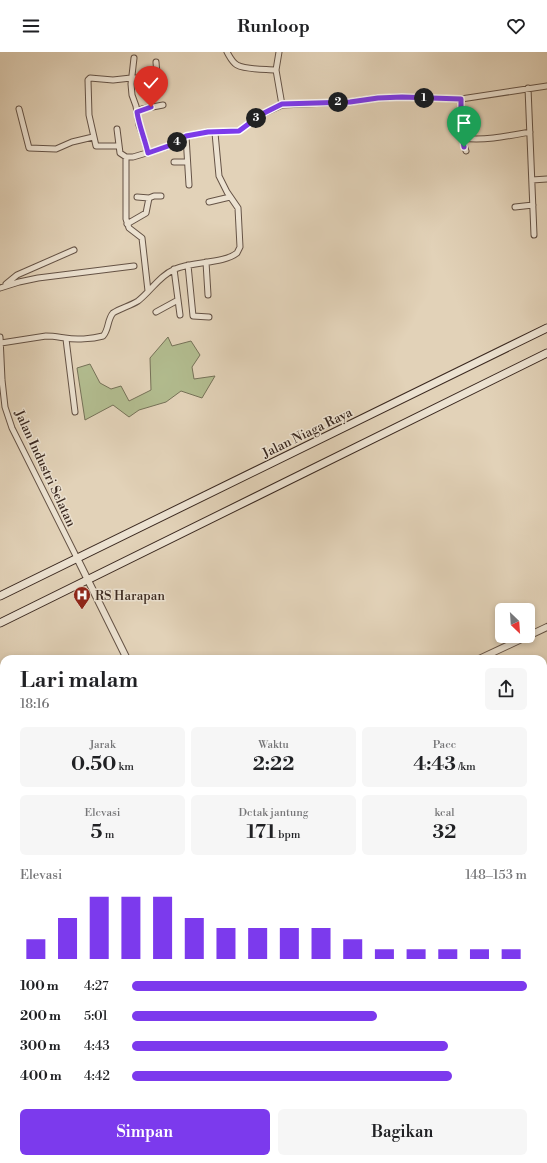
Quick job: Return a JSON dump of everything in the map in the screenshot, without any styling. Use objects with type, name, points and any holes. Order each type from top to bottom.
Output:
[{"type":"main road","name":"Jalan Niaga Raya","points":[[0,596],[547,328]]},
{"type":"main road","points":[[0,623],[547,353]]},
{"type":"street","points":[[227,52],[231,60],[238,66],[276,70]]},
{"type":"street","points":[[279,52],[276,70],[282,104]]},
{"type":"street","points":[[134,58],[131,78],[132,95],[139,125],[148,153]]},
{"type":"street","points":[[119,146],[96,146],[89,115],[88,80],[90,78],[113,80],[152,78],[156,75],[156,62]]},
{"type":"street","points":[[117,129],[120,153],[126,157],[133,157],[174,144],[186,136],[208,132],[215,133],[239,131],[262,114],[282,104],[350,102],[378,98],[402,97],[461,99],[547,86]]},
{"type":"street","points":[[528,88],[534,235]]},
{"type":"street","points":[[461,99],[462,138],[466,150]]},
{"type":"street","points":[[137,112],[142,109],[163,105]]},
{"type":"street","points":[[19,108],[29,148],[56,149],[72,142],[93,138]]},
{"type":"street","points":[[462,138],[496,138],[530,132]]},
{"type":"street","points":[[1,347],[46,336],[66,339],[85,339],[103,336],[108,327],[110,316],[138,301],[164,276],[174,269],[237,253],[240,247],[238,208],[223,185],[220,176],[215,133]]},
{"type":"street","points":[[186,136],[189,185]]},
{"type":"street","points":[[126,157],[125,198],[127,224],[132,231],[142,238],[148,291]]},
{"type":"street","points":[[174,162],[187,162]]},
{"type":"street","points":[[532,180],[547,180]]},
{"type":"street","points":[[137,197],[148,198],[161,196]]},
{"type":"street","points":[[210,202],[230,197]]},
{"type":"street","points":[[127,224],[146,213],[148,198]]},
{"type":"street","points":[[515,208],[532,205]]},
{"type":"street","points":[[2,287],[17,275],[74,250]]},
{"type":"street","points":[[206,262],[208,295]]},
{"type":"street","points":[[188,265],[193,316],[209,317]]},
{"type":"street","points":[[2,287],[38,278],[134,266]]},
{"type":"street","points":[[174,269],[180,315]]},
{"type":"street","points":[[156,312],[178,300]]},
{"type":"street","name":"Jalan Industri Selatan","points":[[0,337],[5,407],[12,428],[77,558]]},
{"type":"street","points":[[66,339],[75,412]]},
{"type":"street","points":[[77,558],[125,655]]},
{"type":"street","points":[[535,633],[547,627]]},
{"type":"street","points":[[488,655],[513,643]]},
{"type":"green space","points":[[168,337],[172,346],[191,341],[200,355],[192,367],[194,379],[215,376],[202,398],[181,391],[166,402],[139,410],[129,417],[113,405],[85,420],[77,368],[90,364],[100,383],[111,389],[121,386],[129,401],[151,390],[150,358]]},
{"type":"place","name":"RS Harapan","points":[[82,610]]},
{"type":"route","points":[[151,107],[137,112],[139,125],[148,153],[170,146],[186,136],[208,132],[215,133],[239,131],[262,114],[282,104],[350,102],[378,98],[402,97],[461,99],[461,128],[462,143],[464,147]]}]
